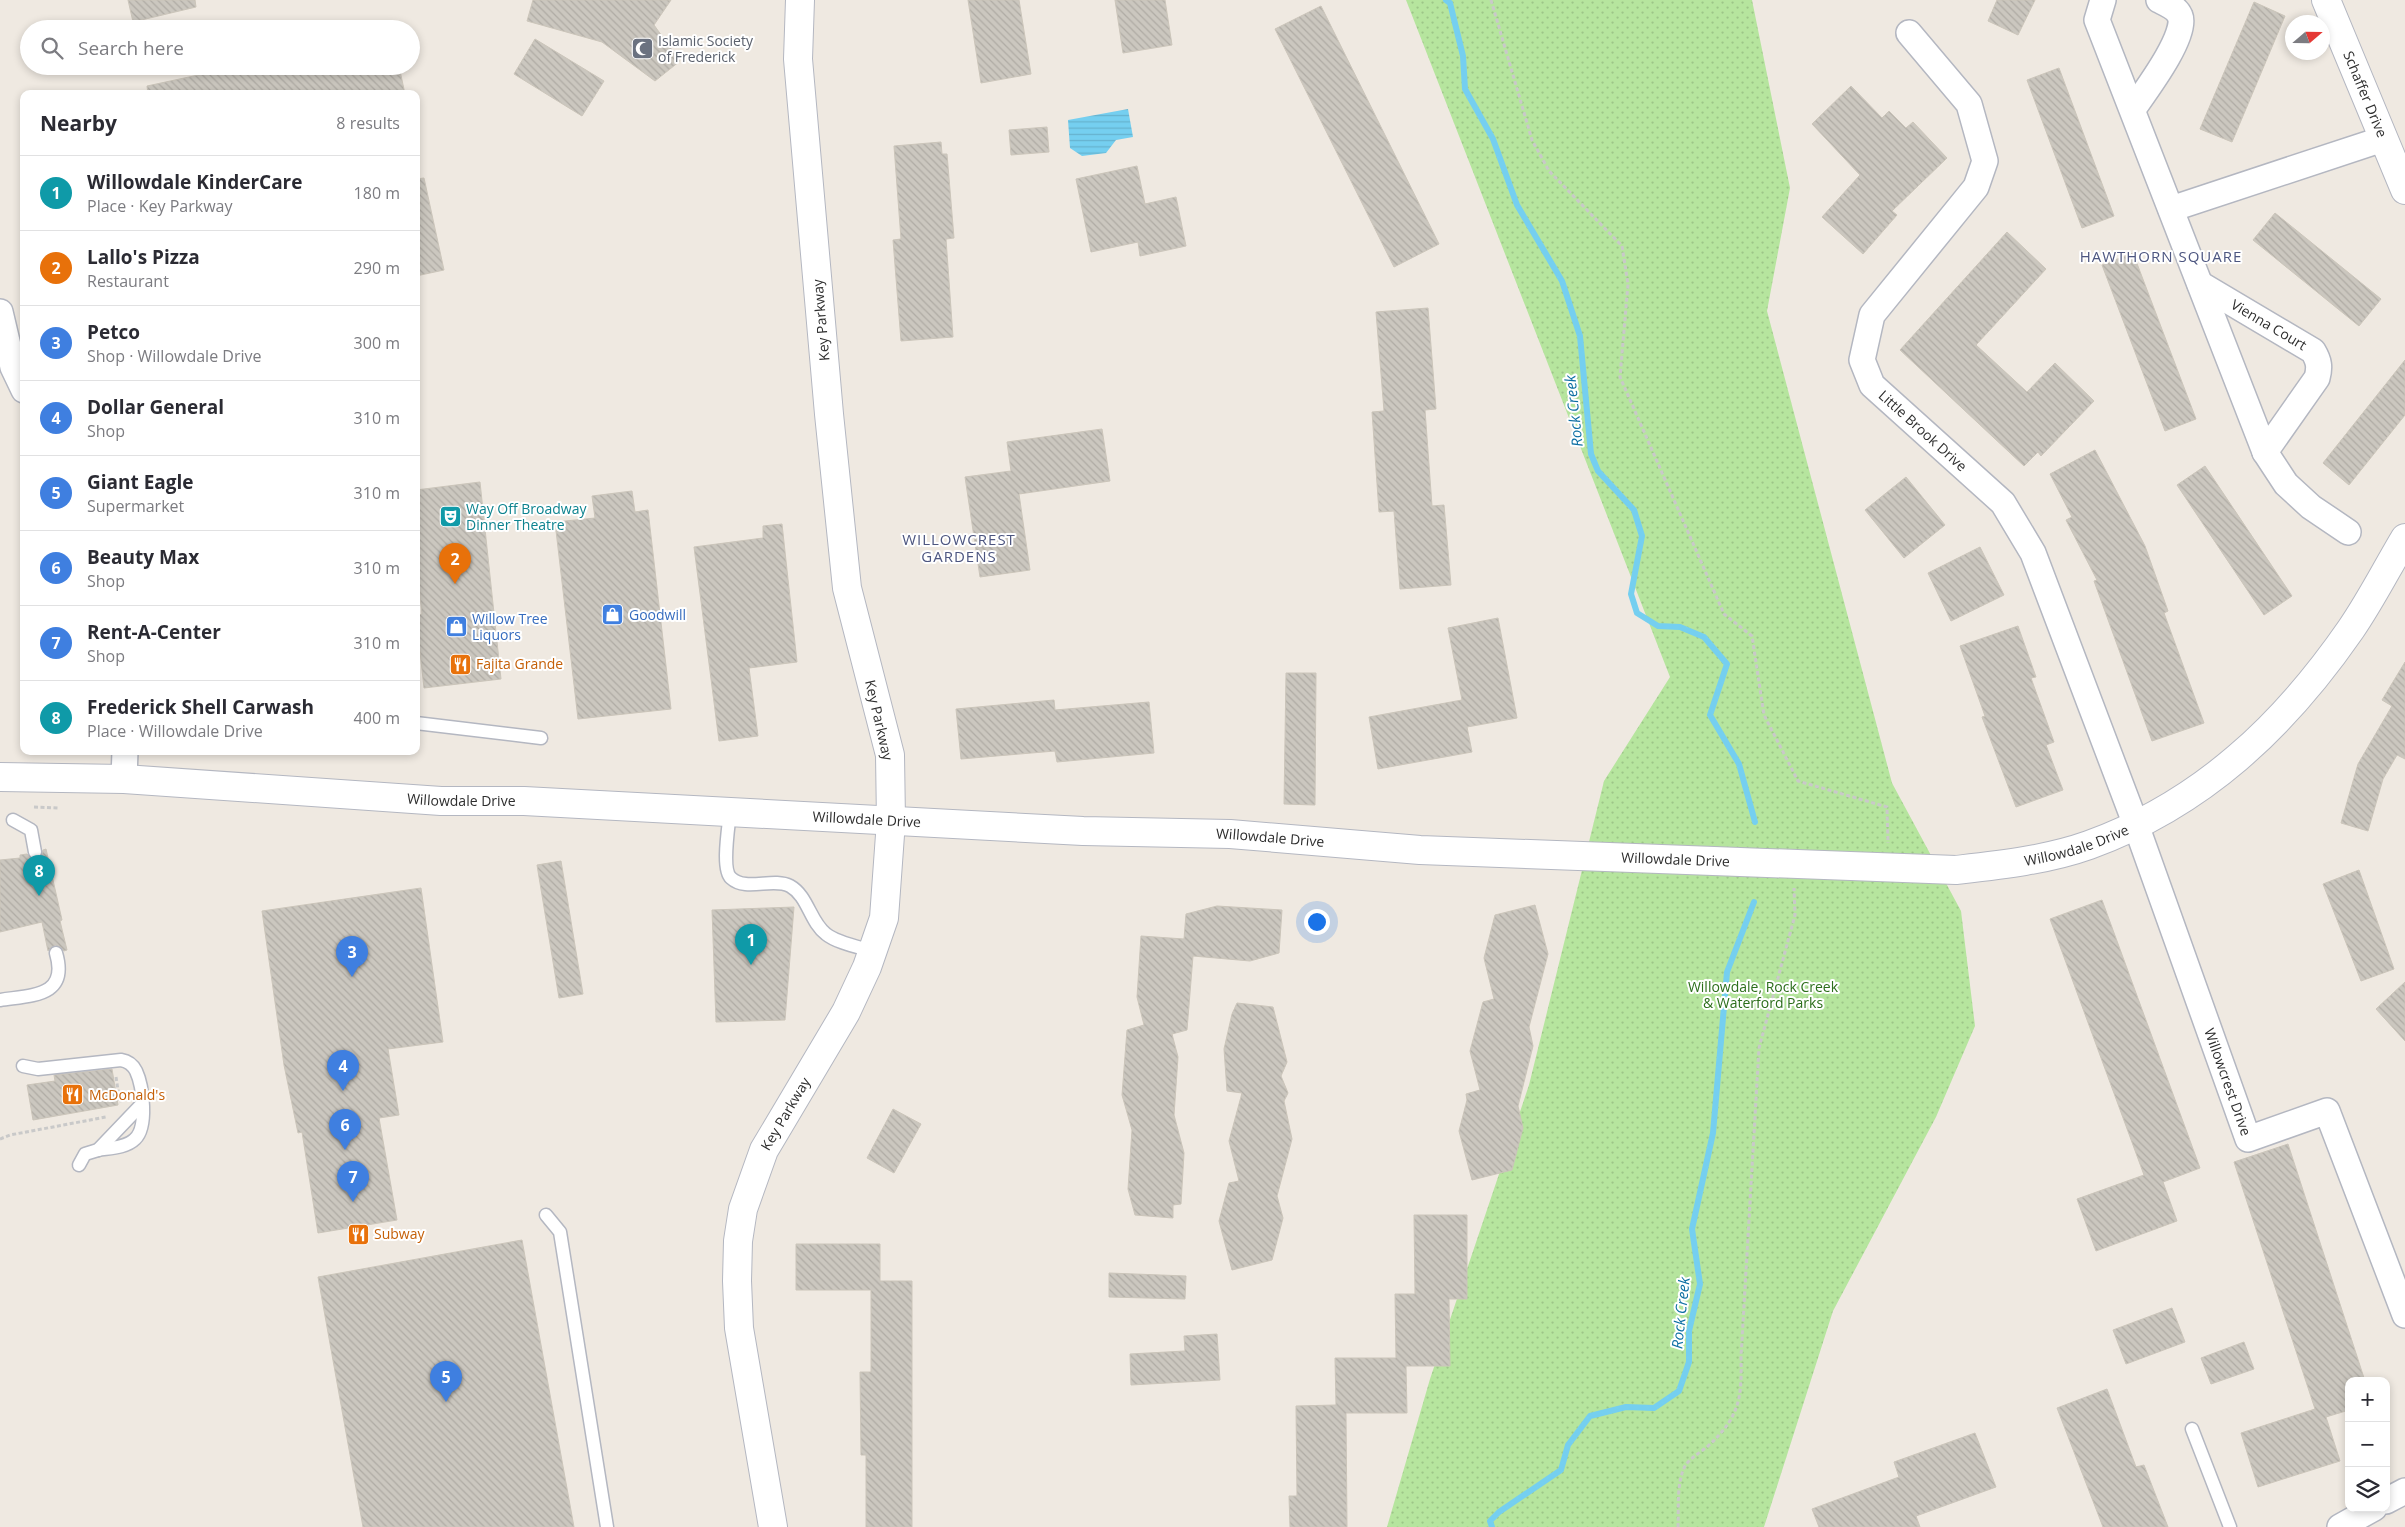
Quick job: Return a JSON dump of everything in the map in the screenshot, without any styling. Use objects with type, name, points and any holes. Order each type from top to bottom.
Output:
[{"type":"street","name":"Key Parkway","points":[[773,1527],[739,1328],[737,1265],[738,1240],[743,1209],[764,1150],[846,1012],[872,951],[884,918],[891,821],[890,755],[847,588],[829,414],[798,59],[800,0]]},
{"type":"street","name":"Vienna Court","points":[[2103,0],[2097,20],[2265,452],[2286,484],[2312,507],[2348,532]]},
{"type":"street","points":[[2133,109],[2169,56],[2181,27],[2182,18],[2178,12],[2159,0]]},
{"type":"street","name":"Schaffer Drive","points":[[2326,0],[2405,190]]},
{"type":"street","name":"Little Brook Drive","points":[[1909,33],[1970,104],[1985,161],[1976,187],[1872,315],[1862,360],[1872,385],[2002,503],[2032,553],[2136,825]]},
{"type":"street","points":[[2171,209],[2383,139]]},
{"type":"street","name":"Vienna Court","points":[[2200,284],[2313,351],[2318,360],[2320,369],[2317,378],[2265,452]]},
{"type":"street","points":[[0,312],[13,367],[20,382]]},
{"type":"street","name":"Willowdale Drive","points":[[0,777],[124,779],[441,801],[524,801],[1083,831],[1230,834],[1420,850],[1793,862],[1956,870],[2040,858],[2089,845],[2136,825],[2195,793],[2245,753],[2307,688],[2351,628],[2405,538]]},
{"type":"street","points":[[124,779],[125,755]]},
{"type":"street","name":"Willowcrest Drive","points":[[2136,825],[2248,1139],[2327,1111],[2405,1315]]},
{"type":"street","points":[[2390,1499],[2405,1491]]},
{"type":"street","points":[[2340,1527],[2367,1512]]},
{"type":"lane","points":[[420,723],[541,738]]},
{"type":"lane","points":[[730,811],[726,867],[730,877],[740,883],[788,885],[798,892],[827,936],[872,951]]},
{"type":"lane","points":[[12,820],[31,830],[35,852]]},
{"type":"lane","points":[[0,1000],[41,994],[52,988],[60,968],[56,953]]},
{"type":"lane","points":[[23,1066],[38,1069],[121,1060],[127,1061],[136,1071],[142,1104],[143,1124],[134,1140],[124,1145],[85,1154],[79,1165]]},
{"type":"lane","points":[[98,1150],[142,1104]]},
{"type":"lane","points":[[546,1215],[560,1232],[607,1527]]},
{"type":"lane","points":[[2192,1429],[2230,1527]]},
{"type":"path","points":[[1491,0],[1532,140],[1550,171],[1622,246],[1628,284],[1620,377],[1724,614],[1752,636],[1764,714],[1798,781],[1887,807],[1890,867]]},
{"type":"path","points":[[34,807],[59,808]]},
{"type":"path","points":[[1678,1527],[1680,1479],[1686,1464],[1710,1445],[1732,1420],[1742,1388],[1741,1356],[1759,1048],[1795,915],[1793,862]]},
{"type":"path","points":[[116,1075],[121,1107]]},
{"type":"path","points":[[0,1139],[10,1135],[114,1116]]},
{"type":"green space","name":"Willowdale, Rock Creek & Waterford Parks","points":[[1406,0],[1752,0],[1790,188],[1767,311],[1892,783],[1961,911],[1975,1026],[1936,1117],[1833,1311],[1764,1527],[1387,1527],[1430,1379],[1529,1085],[1604,781],[1670,677]]},
{"type":"water","points":[[1128,109],[1133,137],[1116,140],[1106,153],[1082,156],[1070,148],[1068,120]]},
{"type":"building","points":[[128,0],[195,0],[196,7],[141,20],[133,20]]},
{"type":"building","name":"Islamic Society of Frederick","points":[[533,0],[671,0],[654,25],[680,61],[655,81],[602,42],[527,21]]},
{"type":"building","points":[[968,0],[1019,0],[1031,74],[981,83]]},
{"type":"building","points":[[1115,0],[1165,0],[1172,45],[1123,53]]},
{"type":"building","points":[[1997,0],[2035,0],[2018,35],[1988,21]]},
{"type":"building","points":[[2254,2],[2285,16],[2232,142],[2200,129]]},
{"type":"building","points":[[1321,6],[1439,244],[1394,267],[1275,29]]},
{"type":"building","points":[[535,39],[604,81],[582,116],[514,74]]},
{"type":"building","points":[[2059,68],[2114,216],[2082,228],[2027,80]]},
{"type":"building","points":[[198,75],[401,75],[404,90],[148,90],[147,86]]},
{"type":"building","points":[[1851,86],[1882,118],[1889,111],[1906,128],[1913,122],[1947,158],[1892,211],[1897,215],[1863,254],[1822,217],[1860,175],[1812,124]]},
{"type":"building","points":[[1047,127],[1049,152],[1011,155],[1009,130]]},
{"type":"building","points":[[941,142],[942,154],[947,154],[954,238],[946,239],[953,337],[901,341],[893,240],[901,239],[894,146]]},
{"type":"building","points":[[1137,166],[1145,204],[1176,197],[1186,246],[1140,256],[1138,242],[1091,252],[1076,179]]},
{"type":"building","points":[[420,178],[424,178],[444,270],[420,275]]},
{"type":"building","points":[[2275,213],[2381,299],[2359,326],[2253,240]]},
{"type":"building","points":[[2007,232],[2046,269],[1976,345],[2027,392],[2055,363],[2094,401],[2041,456],[2038,452],[2024,466],[1900,350]]},
{"type":"building","points":[[2133,253],[2196,419],[2165,431],[2102,265]]},
{"type":"building","points":[[1428,308],[1436,409],[1425,410],[1432,506],[1444,505],[1451,585],[1400,589],[1394,511],[1379,512],[1372,412],[1384,411],[1376,312]]},
{"type":"building","points":[[2405,360],[2405,415],[2349,485],[2323,463]]},
{"type":"building","points":[[1102,429],[1110,481],[1019,494],[1030,570],[980,577],[965,477],[1011,471],[1007,442]]},
{"type":"building","points":[[2095,450],[2145,546],[2168,611],[2164,613],[2204,723],[2152,741],[2094,581],[2097,580],[2066,520],[2072,517],[2050,474]]},
{"type":"building","points":[[2205,466],[2292,596],[2264,615],[2177,485]]},
{"type":"building","points":[[1906,477],[1945,525],[1904,558],[1865,510]]},
{"type":"building","points":[[480,482],[501,679],[424,688],[420,652],[420,615],[422,614],[420,595],[420,490]]},
{"type":"building","name":"Goodwill","points":[[632,491],[635,512],[648,510],[671,709],[578,719],[555,522],[595,518],[592,496]]},
{"type":"building","points":[[782,524],[797,662],[749,668],[758,736],[719,741],[694,547],[763,538],[763,526]]},
{"type":"building","points":[[1980,547],[2004,595],[1951,621],[1928,573]]},
{"type":"building","points":[[1498,618],[1517,718],[1467,727],[1472,752],[1378,769],[1369,717],[1462,700],[1448,628]]},
{"type":"building","points":[[2018,626],[2036,677],[2031,678],[2054,742],[2046,745],[2063,790],[2016,807],[1982,717],[1985,716],[1960,646]]},
{"type":"building","points":[[2405,662],[2405,759],[2397,755],[2383,779],[2368,831],[2341,823],[2358,764],[2392,706],[2382,700]]},
{"type":"building","points":[[1286,673],[1316,673],[1315,805],[1284,804]]},
{"type":"building","points":[[1054,700],[1055,710],[1149,702],[1154,753],[1057,762],[1055,751],[961,759],[956,709]]},
{"type":"building","points":[[46,849],[62,920],[60,921],[67,950],[64,951],[55,945],[48,951],[42,922],[0,932],[0,860],[20,858],[20,855],[27,854],[32,859],[37,860],[42,855],[43,850]]},
{"type":"building","points":[[561,861],[583,994],[559,998],[537,865]]},
{"type":"building","points":[[2359,870],[2394,969],[2361,981],[2323,884]]},
{"type":"building","points":[[421,888],[443,1042],[388,1049],[399,1115],[379,1118],[397,1220],[318,1233],[302,1132],[298,1133],[284,1065],[262,911]]},
{"type":"building","points":[[2102,900],[2200,1168],[2163,1182],[2177,1221],[2096,1251],[2077,1199],[2144,1175],[2050,919]]},
{"type":"building","points":[[1535,905],[1548,954],[1529,1027],[1533,1046],[1518,1106],[1523,1128],[1512,1170],[1472,1180],[1459,1131],[1467,1100],[1466,1094],[1480,1090],[1470,1051],[1483,1002],[1494,999],[1484,958],[1495,915]]},
{"type":"building","points":[[1217,906],[1282,910],[1279,953],[1250,961],[1193,956],[1187,1030],[1172,1034],[1178,1057],[1174,1115],[1184,1153],[1181,1204],[1173,1205],[1173,1218],[1135,1215],[1128,1189],[1132,1130],[1122,1095],[1127,1030],[1144,1025],[1137,997],[1141,936],[1184,939],[1186,914]]},
{"type":"building","points":[[794,907],[785,1020],[716,1022],[712,910]]},
{"type":"building","points":[[2405,982],[2405,1041],[2376,1009]]},
{"type":"building","points":[[1237,1003],[1273,1007],[1287,1062],[1281,1076],[1288,1093],[1284,1101],[1292,1139],[1277,1196],[1283,1218],[1272,1260],[1232,1270],[1219,1221],[1229,1183],[1239,1181],[1229,1141],[1242,1093],[1227,1091],[1224,1049],[1232,1014]]},
{"type":"building","name":"McDonald's","points":[[112,1069],[118,1105],[33,1120],[27,1085],[55,1081],[54,1075]]},
{"type":"building","points":[[893,1109],[921,1124],[894,1173],[867,1158]]},
{"type":"building","points":[[2288,1144],[2364,1377],[2345,1377],[2345,1411],[2326,1417],[2340,1461],[2258,1487],[2241,1433],[2315,1409],[2234,1162]]},
{"type":"building","points":[[1414,1215],[1467,1215],[1467,1299],[1449,1299],[1450,1366],[1406,1366],[1407,1413],[1346,1413],[1347,1527],[1290,1527],[1289,1496],[1297,1496],[1296,1406],[1336,1405],[1335,1358],[1396,1358],[1395,1294],[1415,1294]]},
{"type":"building","points":[[522,1240],[574,1527],[363,1527],[318,1277]]},
{"type":"building","points":[[796,1244],[880,1244],[880,1281],[912,1281],[912,1527],[866,1527],[866,1455],[861,1455],[860,1372],[871,1372],[871,1290],[796,1290]]},
{"type":"building","points":[[1109,1273],[1186,1276],[1185,1299],[1109,1297]]},
{"type":"building","points":[[2172,1308],[2185,1342],[2126,1364],[2113,1330]]},
{"type":"building","points":[[1217,1334],[1220,1380],[1131,1385],[1130,1354],[1185,1351],[1184,1336]]},
{"type":"building","points":[[2244,1342],[2254,1369],[2211,1384],[2201,1358]]},
{"type":"building","points":[[2107,1389],[2136,1467],[2144,1465],[2168,1527],[2103,1527],[2057,1408]]},
{"type":"building","points":[[1975,1433],[1996,1487],[1916,1516],[1920,1527],[1819,1527],[1812,1509],[1899,1477],[1894,1462]]},
{"type":"waterway","name":"Rock Creek","points":[[1446,0],[1450,3],[1463,56],[1465,89],[1493,139],[1517,205],[1562,281],[1580,336],[1591,454],[1598,471],[1634,510],[1642,536],[1631,594],[1637,613],[1658,626],[1680,627],[1704,637],[1727,664],[1710,715],[1739,764],[1755,822]]},
{"type":"waterway","name":"Rock Creek","points":[[1492,1527],[1490,1521],[1499,1512],[1561,1470],[1568,1445],[1590,1416],[1626,1407],[1654,1408],[1679,1391],[1689,1362],[1689,1331],[1700,1284],[1692,1229],[1713,1133],[1727,972],[1754,902]]},
{"type":"place","name":"Islamic Society of Frederick","points":[[642,49]]},
{"type":"place","name":"Way Off Broadway Dinner Theatre","points":[[450,517]]},
{"type":"place","name":"Lallo's Pizza","points":[[455,584]]},
{"type":"place","name":"Goodwill","points":[[613,615]]},
{"type":"place","name":"Willow Tree Liquors","points":[[456,627]]},
{"type":"place","name":"Fajita Grande","points":[[460,664]]},
{"type":"place","name":"Frederick Shell Carwash","points":[[39,896]]},
{"type":"place","name":"Willowdale KinderCare","points":[[751,965]]},
{"type":"place","name":"Petco","points":[[352,977]]},
{"type":"place","name":"Dollar General","points":[[343,1091]]},
{"type":"place","name":"McDonald's","points":[[73,1095]]},
{"type":"place","name":"Beauty Max","points":[[345,1150]]},
{"type":"place","name":"Rent-A-Center","points":[[353,1202]]},
{"type":"place","name":"Subway","points":[[358,1234]]},
{"type":"place","name":"Giant Eagle","points":[[446,1402]]},
{"type":"district","name":"HAWTHORN SQUARE","points":[[2161,257]]},
{"type":"district","name":"WILLOWCREST GARDENS","points":[[959,548]]}]
